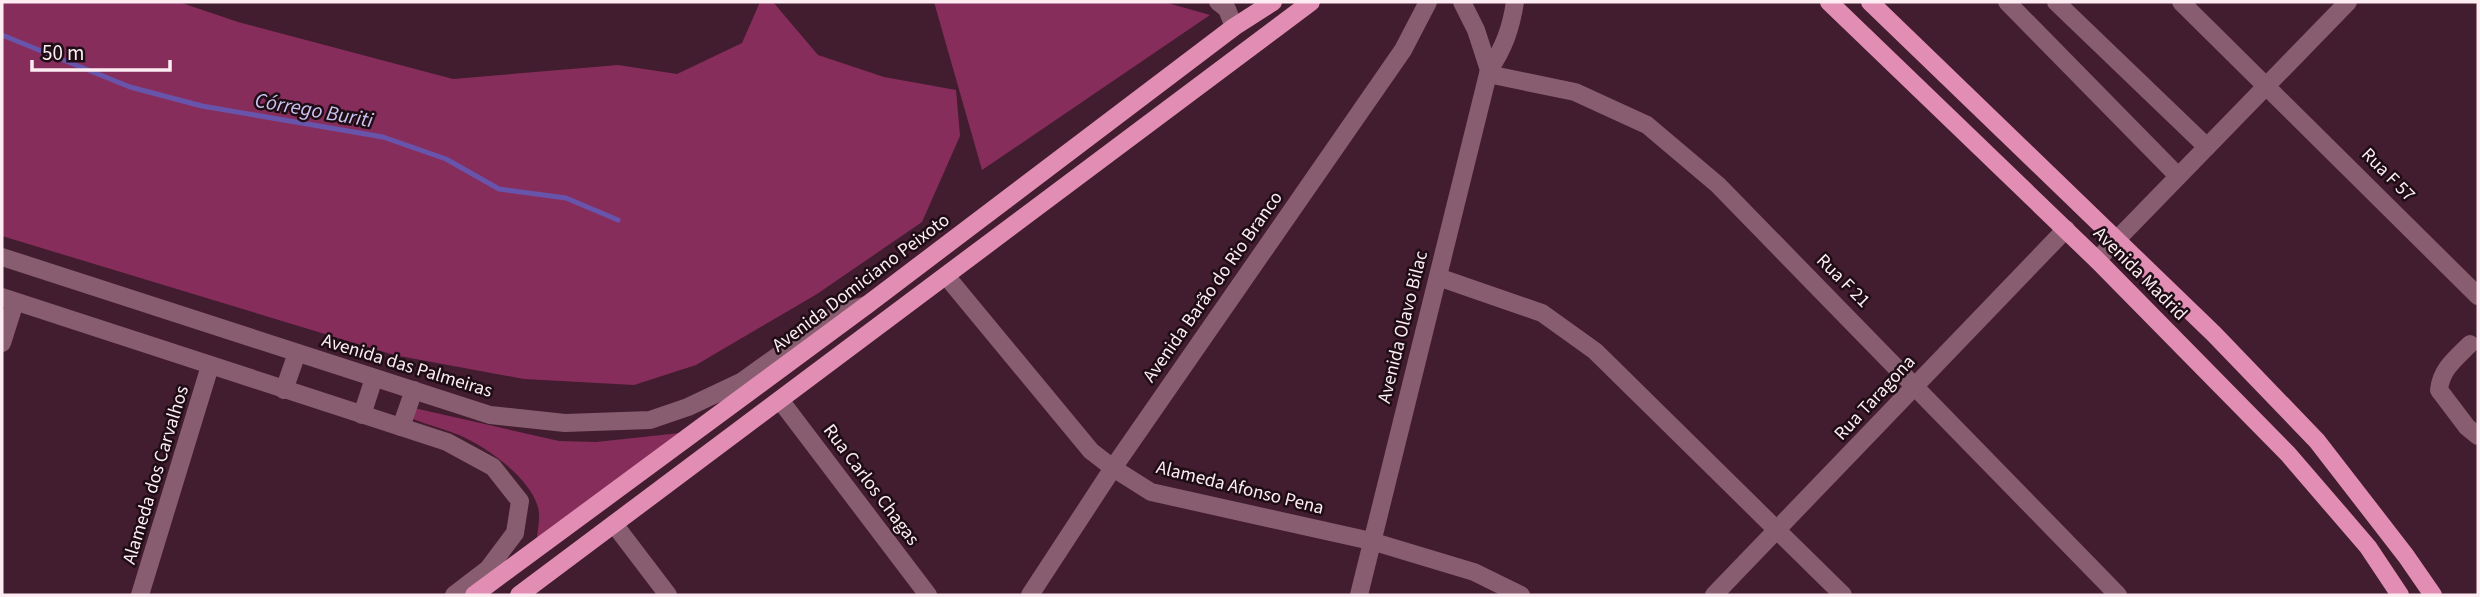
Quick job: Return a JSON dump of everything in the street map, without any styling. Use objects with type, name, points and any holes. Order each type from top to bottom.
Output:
[{"type":"main road","name":"Avenida Domiciano Peixoto","points":[[474,595],[867,305],[1234,27],[1272,2]]},
{"type":"main road","points":[[519,595],[1311,2]]},
{"type":"main road","name":"Avenida Madrid","points":[[1829,2],[2066,229],[2288,454],[2368,547],[2400,595]]},
{"type":"main road","name":"Avenida Madrid","points":[[1870,2],[2214,334],[2317,441],[2433,595]]},
{"type":"street","points":[[1217,2],[1227,9],[1234,27]]},
{"type":"street","name":"Avenida Barão do Rio Branco","points":[[1030,595],[1113,468],[1403,50],[1428,2]]},
{"type":"street","points":[[1462,2],[1476,30],[1488,72]]},
{"type":"street","name":"Avenida Olavo Bilac","points":[[1359,595],[1488,72],[1504,48],[1515,2]]},
{"type":"street","points":[[2007,2],[2178,176]]},
{"type":"street","points":[[2056,2],[2207,147]]},
{"type":"street","name":"Rua F 57","points":[[2181,2],[2478,296]]},
{"type":"street","points":[[2097,260],[2348,2]]},
{"type":"street","name":"Rua F 21","points":[[1488,72],[1575,92],[1647,125],[1718,185],[2118,595]]},
{"type":"street","name":"Rua Taragona","points":[[1714,595],[2066,229]]},
{"type":"street","name":"Avenida das Palmeiras","points":[[2,257],[490,415],[565,423],[650,420],[688,407],[741,382],[838,313],[867,305]]},
{"type":"street","name":"Alameda Afonso Pena","points":[[947,277],[1091,451],[1151,492],[1371,541],[1474,572],[1521,595]]},
{"type":"street","points":[[1438,277],[1542,313],[1595,351],[1843,595]]},
{"type":"street","points":[[2,343],[8,299],[447,442],[493,467],[520,501],[515,533],[488,569],[454,595]]},
{"type":"street","points":[[2470,344],[2440,378],[2439,390],[2467,427],[2478,436]]},
{"type":"street","points":[[284,390],[297,353]]},
{"type":"street","name":"Alameda dos Carvalhos","points":[[140,595],[210,366]]},
{"type":"street","points":[[362,415],[373,378]]},
{"type":"street","points":[[401,427],[414,390]]},
{"type":"street","name":"Rua Carlos Chagas","points":[[780,400],[928,595]]},
{"type":"street","points":[[614,524],[668,595]]},
{"type":"shaded area","points":[[2,2],[179,2],[238,22],[453,79],[618,65],[677,74],[742,43],[760,2],[773,2],[818,55],[884,77],[956,90],[960,136],[922,222],[817,294],[696,365],[634,385],[524,379],[394,355],[2,236]]},
{"type":"shaded area","points":[[934,2],[1164,2],[1210,15],[982,170]]},
{"type":"shaded area","points":[[414,408],[559,441],[596,442],[680,433],[536,545],[538,507],[526,485],[506,464],[470,440],[413,419]]},
{"type":"waterway","name":"Córrego Buriti","points":[[2,35],[130,87],[202,106],[383,137],[446,159],[499,189],[566,198],[618,220]]}]
